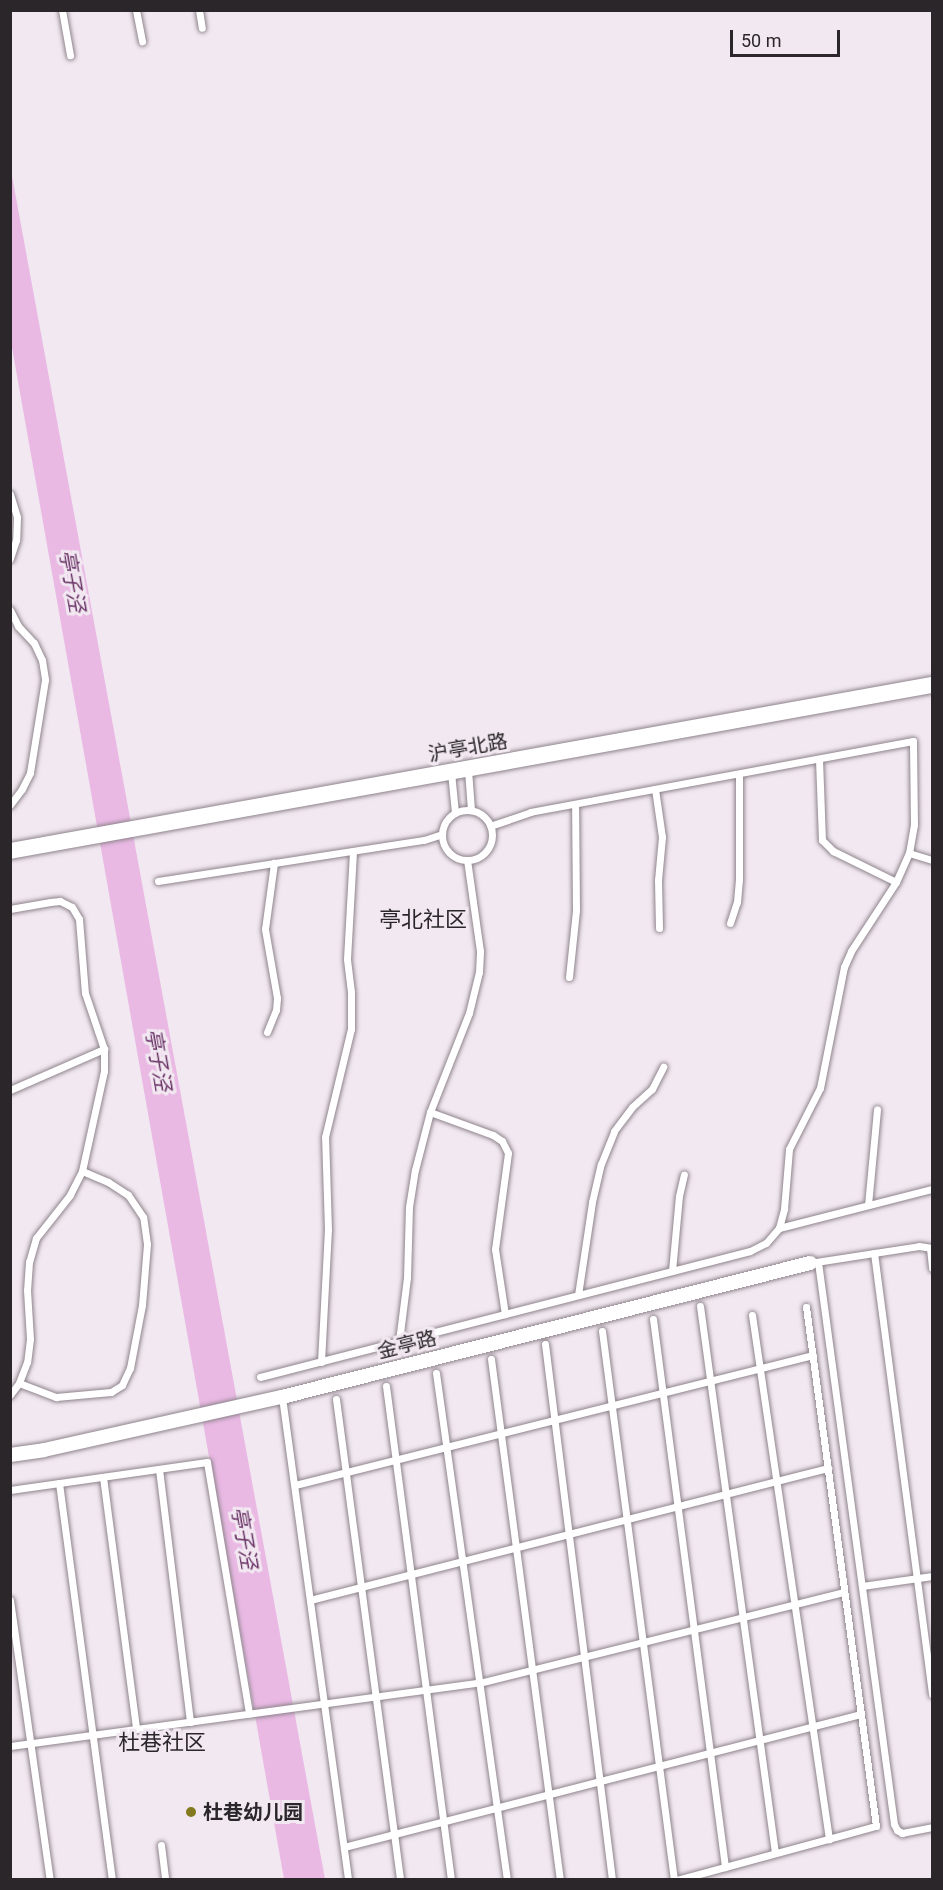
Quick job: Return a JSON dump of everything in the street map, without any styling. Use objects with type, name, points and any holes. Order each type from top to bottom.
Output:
[{"type":"street","name":"沪亭北路","points":[[10,851],[933,685]]},
{"type":"street","name":"金亭路","points":[[10,1455],[44,1450],[282,1397],[814,1262]]},
{"type":"lane","points":[[62,10],[70,55]]},
{"type":"lane","points":[[136,10],[142,41]]},
{"type":"lane","points":[[199,10],[202,28]]},
{"type":"lane","points":[[10,494],[17,517],[16,540],[10,559]]},
{"type":"lane","points":[[10,610],[18,626],[34,643],[42,660],[45,680],[30,772],[22,789],[10,805]]},
{"type":"lane","points":[[260,1377],[750,1251],[766,1243],[778,1228],[784,1209],[789,1149],[820,1088],[844,967],[851,951],[896,882],[909,853],[914,825],[913,741],[531,812],[490,826]]},
{"type":"lane","points":[[819,759],[822,840],[833,851],[896,882]]},
{"type":"lane","points":[[468,769],[471,810]]},
{"type":"lane","points":[[451,772],[455,813]]},
{"type":"lane","points":[[730,923],[739,880],[739,774]]},
{"type":"lane","points":[[655,789],[662,837],[658,880],[659,928]]},
{"type":"lane","points":[[570,977],[576,926],[575,804]]},
{"type":"lane","points":[[471,810],[486,818],[492,834],[488,849],[482,855],[467,860],[459,859],[446,850],[442,834],[448,818],[455,813],[471,810]]},
{"type":"lane","points":[[158,881],[424,840],[442,834]]},
{"type":"lane","points":[[321,1362],[328,1230],[325,1137],[351,1029],[351,992],[347,959],[353,851]]},
{"type":"lane","points":[[909,853],[933,860]]},
{"type":"lane","points":[[399,1341],[407,1278],[409,1207],[430,1112],[469,1013],[479,972],[480,951],[467,860]]},
{"type":"lane","points":[[267,1032],[276,1010],[277,998],[265,929],[274,863]]},
{"type":"lane","points":[[10,909],[60,901],[72,907],[79,919],[85,993],[104,1049],[104,1071],[82,1171],[70,1195],[47,1221],[34,1246],[29,1262],[27,1290],[30,1339],[27,1362],[19,1383],[10,1395]]},
{"type":"lane","points":[[10,1089],[104,1049]]},
{"type":"lane","points":[[578,1295],[600,1164],[614,1131],[632,1107],[652,1089],[663,1067]]},
{"type":"lane","points":[[868,1205],[878,1109]]},
{"type":"lane","points":[[430,1112],[493,1135],[502,1141],[508,1153],[495,1248],[505,1314]]},
{"type":"lane","points":[[19,1383],[56,1397],[111,1392],[122,1385],[130,1368],[142,1305],[147,1244],[143,1217],[128,1195],[108,1182],[82,1171]]},
{"type":"lane","points":[[672,1271],[679,1196],[684,1175]]},
{"type":"lane","points":[[778,1228],[933,1189]]},
{"type":"lane","points":[[933,1268],[931,1248],[919,1246],[814,1262],[862,1586],[894,1824],[902,1833],[933,1827]]},
{"type":"lane","points":[[874,1253],[933,1694]]},
{"type":"lane","points":[[700,1306],[775,1853]]},
{"type":"lane","points":[[602,1331],[675,1880],[876,1826],[806,1307]]},
{"type":"lane","points":[[752,1315],[829,1839]]},
{"type":"lane","points":[[653,1319],[725,1867]]},
{"type":"lane","points":[[545,1344],[612,1880]]},
{"type":"lane","points":[[295,1485],[813,1354]]},
{"type":"lane","points":[[491,1359],[560,1880]]},
{"type":"lane","points":[[436,1374],[507,1880]]},
{"type":"lane","points":[[386,1386],[451,1880]]},
{"type":"lane","points":[[282,1397],[348,1880]]},
{"type":"lane","points":[[336,1399],[400,1880]]},
{"type":"lane","points":[[10,1490],[207,1462],[249,1714]]},
{"type":"lane","points":[[310,1600],[828,1468]]},
{"type":"lane","points":[[159,1469],[190,1722]]},
{"type":"lane","points":[[102,1477],[136,1730]]},
{"type":"lane","points":[[59,1483],[112,1880]]},
{"type":"lane","points":[[862,1586],[933,1576]]},
{"type":"lane","points":[[10,1746],[479,1683],[844,1592]]},
{"type":"lane","points":[[10,1600],[50,1880]]},
{"type":"lane","points":[[344,1847],[861,1714]]},
{"type":"lane","points":[[161,1845],[165,1880]]},
{"type":"water","name":"亭子泾","points":[[10,165],[325,1879],[284,1879],[11,342]]},
{"type":"place","name":"杜巷幼儿园","points":[[191,1812]]},
{"type":"district","name":"亭北社区","points":[[423,920]]},
{"type":"district","name":"杜巷社区","points":[[162,1743]]}]
